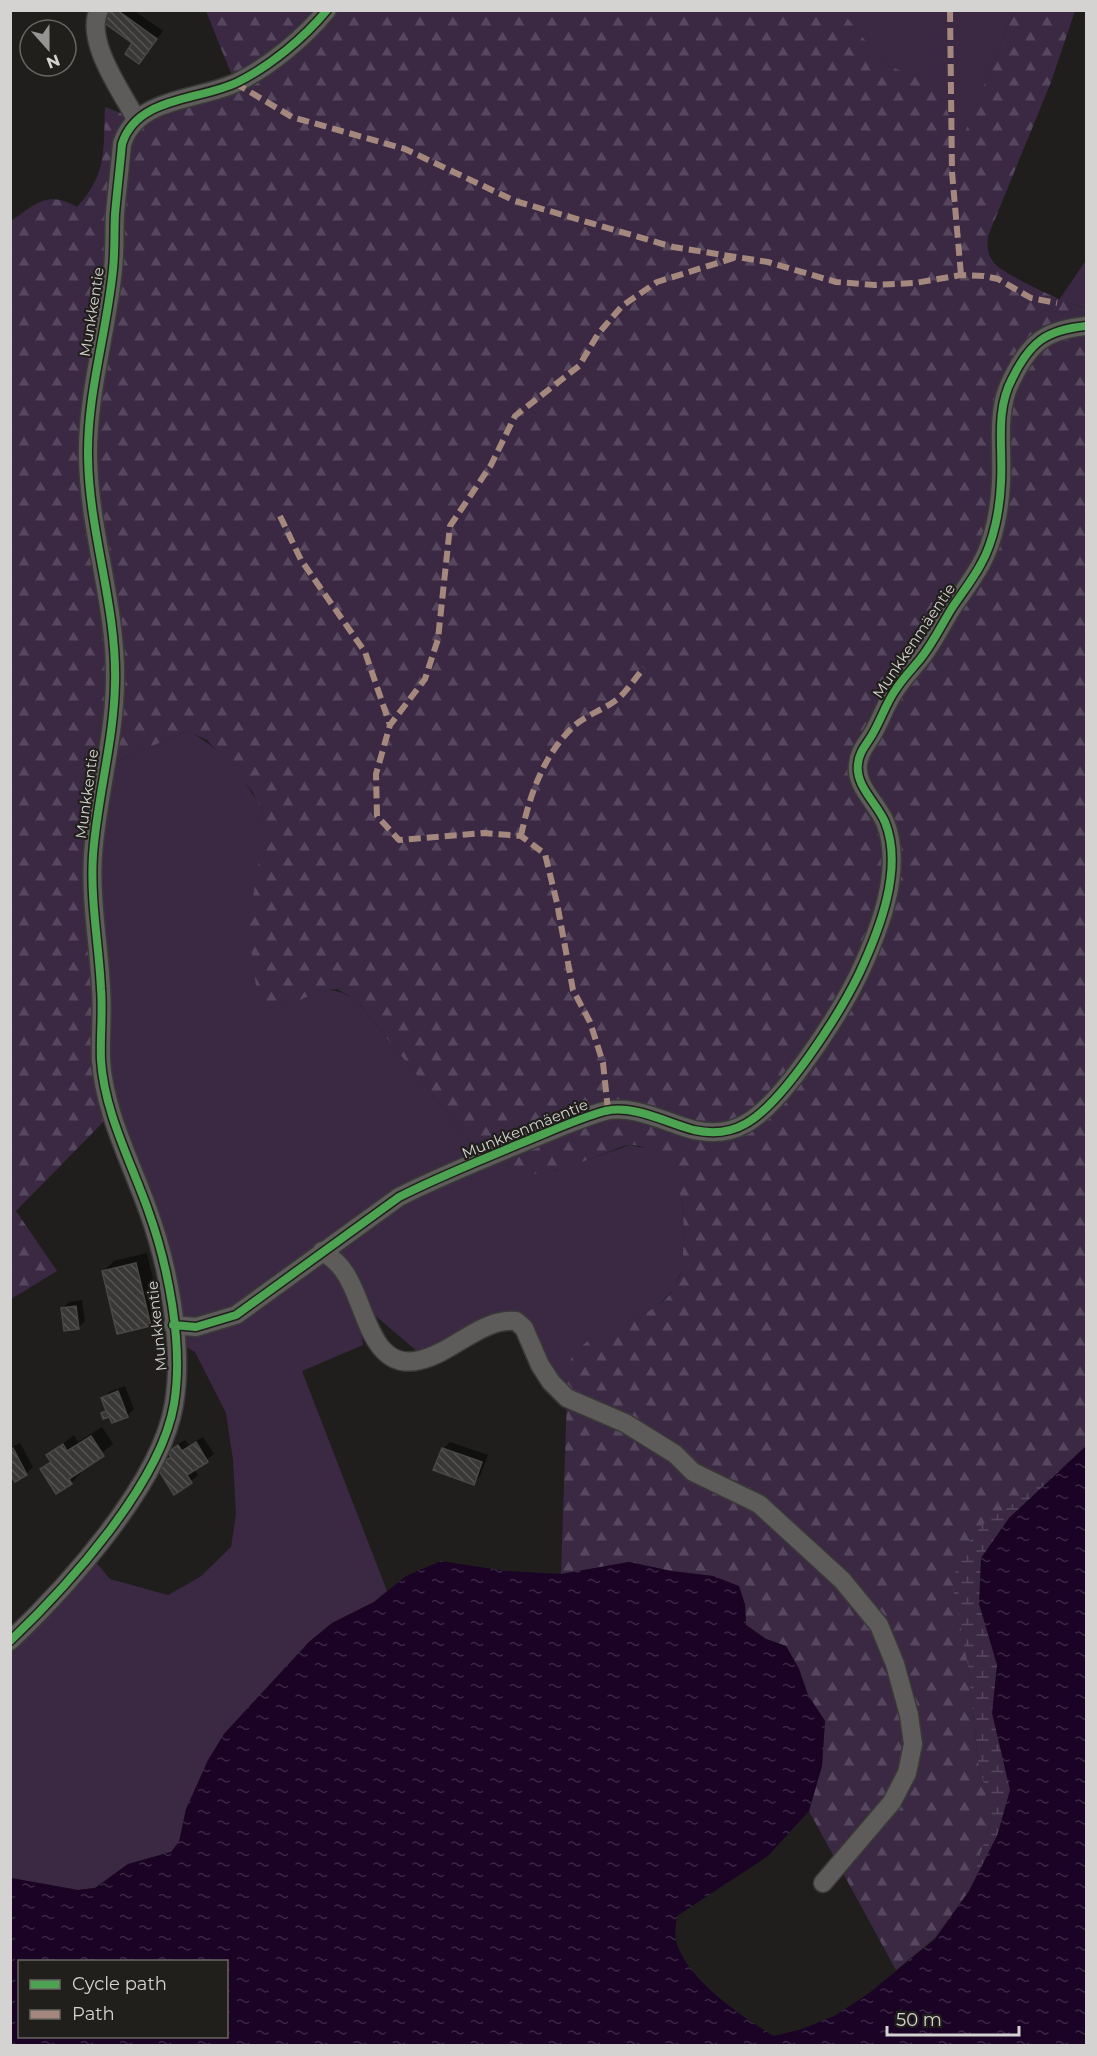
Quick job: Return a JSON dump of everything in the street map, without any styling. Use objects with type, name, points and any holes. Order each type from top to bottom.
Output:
[{"type":"street","points":[[99,10],[94,19],[98,43],[136,119],[153,109],[235,83],[250,75],[317,23],[327,10]]},
{"type":"street","name":"Munkkentie","points":[[10,1641],[90,1555],[117,1520],[157,1455],[172,1415],[175,1398],[173,1325],[160,1248],[116,1122],[101,1066],[102,993],[92,902],[93,849],[115,687],[113,631],[93,516],[88,444],[94,380],[114,268],[122,144],[126,130],[136,119]]},
{"type":"street","name":"Munkkenmäentie","points":[[173,1325],[196,1327],[236,1315],[390,1203],[427,1183],[563,1126],[608,1110],[649,1116],[696,1130],[732,1131],[749,1123],[795,1075],[858,976],[885,902],[891,848],[886,825],[859,780],[857,766],[862,750],[898,686],[923,655],[982,562],[995,523],[1001,483],[1002,403],[1011,380],[1034,342],[1064,328],[1086,326]]},
{"type":"street","points":[[322,1251],[345,1271],[381,1350],[394,1361],[409,1363],[426,1359],[492,1323],[516,1321],[524,1328],[540,1365],[551,1382],[567,1398],[625,1423],[675,1454],[693,1472],[759,1504],[842,1580],[879,1625],[895,1664],[909,1715],[913,1744],[907,1773],[892,1802],[823,1883]]},
{"type":"green space","points":[[841,10],[884,64],[935,84],[961,142],[1014,11],[1075,11],[1051,82],[988,236],[988,247],[994,263],[1010,275],[1052,296],[1086,308],[1086,1446],[1047,1480],[968,1665],[978,1761],[992,1817],[969,1891],[935,1938],[896,1970],[809,1811],[822,1766],[825,1721],[808,1695],[799,1669],[786,1646],[766,1639],[746,1625],[745,1604],[713,1576],[671,1571],[629,1562],[561,1574],[567,1398],[560,1383],[572,1358],[583,1345],[598,1335],[647,1312],[661,1303],[672,1291],[680,1275],[683,1253],[682,1201],[674,1177],[655,1154],[638,1145],[627,1145],[550,1172],[523,1174],[510,1171],[481,1154],[355,999],[337,989],[319,991],[283,1008],[264,1009],[257,993],[248,927],[264,831],[262,810],[252,791],[207,740],[187,731],[104,767],[93,848],[113,1112],[16,1211],[57,1271],[11,1299],[11,221],[42,201],[58,200],[77,207],[87,195],[99,172],[102,160],[105,107],[136,119],[235,83],[206,11]]},
{"type":"green space","points":[[841,11],[1014,11],[961,143],[935,85],[884,64]]},
{"type":"green space","points":[[1086,260],[1086,308],[1059,300]]},
{"type":"green space","points":[[187,731],[210,745],[230,764],[262,810],[283,1008],[311,994],[326,990],[355,999],[481,1154],[555,1171],[630,1145],[649,1149],[668,1165],[680,1184],[684,1223],[683,1265],[675,1288],[657,1307],[583,1345],[560,1383],[516,1321],[426,1359],[357,1300],[363,1345],[302,1371],[387,1591],[374,1602],[332,1623],[309,1642],[224,1734],[186,1809],[179,1842],[171,1852],[128,1864],[95,1888],[78,1890],[11,1878],[11,1641],[90,1555],[110,1579],[168,1595],[200,1577],[231,1547],[236,1514],[233,1460],[226,1413],[195,1352],[174,1340],[173,1325],[113,1112],[92,913],[104,767]]},
{"type":"green space","points":[[1086,1446],[1086,1608],[997,1836],[969,1891],[992,1817],[978,1761],[968,1665],[953,1588],[958,1556],[982,1525],[1047,1480]]},
{"type":"water","points":[[1086,1446],[1086,2045],[11,2045],[11,1878],[78,1890],[95,1888],[128,1864],[171,1852],[179,1842],[186,1809],[208,1760],[224,1734],[309,1642],[332,1623],[374,1602],[406,1576],[441,1561],[506,1571],[561,1574],[629,1562],[671,1571],[713,1576],[739,1586],[745,1604],[746,1625],[766,1639],[786,1646],[799,1669],[808,1695],[825,1721],[822,1766],[809,1811],[768,1856],[677,1916],[676,1941],[683,1958],[718,1997],[774,2036],[802,2029],[834,2016],[868,1994],[935,1939],[969,1891],[997,1836],[1010,1790],[992,1713],[997,1665],[979,1604],[981,1558],[1009,1518]]},
{"type":"building","points":[[111,10],[117,10],[157,39],[139,64],[125,54],[132,43],[103,22]]},
{"type":"building","points":[[136,1263],[151,1326],[117,1334],[102,1271]]},
{"type":"building","points":[[76,1306],[79,1329],[64,1331],[61,1308]]},
{"type":"building","points":[[118,1391],[128,1417],[112,1423],[109,1417],[103,1419],[101,1413],[106,1411],[101,1398]]},
{"type":"building","points":[[91,1436],[104,1456],[69,1479],[72,1484],[56,1494],[40,1469],[51,1462],[46,1455],[63,1444],[67,1451]]},
{"type":"building","points":[[196,1442],[208,1462],[187,1475],[192,1483],[174,1495],[156,1466],[171,1457],[168,1452],[178,1445],[182,1451]]},
{"type":"building","points":[[13,1448],[27,1475],[15,1482],[10,1474],[10,1450]]},
{"type":"building","points":[[442,1448],[482,1462],[474,1485],[433,1470]]},
{"type":"marked path","points":[[950,10],[952,172],[961,275]]},
{"type":"marked path","points":[[235,83],[292,117],[405,149],[515,201],[673,247],[768,262],[836,282],[875,285],[915,283],[961,275],[984,276],[998,279],[1031,298],[1057,303]]},
{"type":"marked path","points":[[608,1110],[603,1063],[590,1022],[573,990],[557,903],[545,854],[521,836],[484,833],[399,840],[377,816],[376,774],[390,725],[425,679],[438,639],[450,526],[491,465],[515,416],[579,366],[598,334],[622,306],[657,282],[737,257]]},
{"type":"marked path","points":[[280,516],[301,560],[365,652],[390,725]]},
{"type":"marked path","points":[[521,836],[528,806],[539,777],[563,737],[579,722],[621,696],[644,668]]},
{"type":"cycle path","points":[[10,1641],[84,1563],[132,1499],[166,1435],[177,1381],[175,1331],[162,1255],[148,1210],[119,1136],[103,1079],[102,998],[92,872],[95,834],[112,726],[115,683],[112,626],[93,514],[88,457],[94,386],[113,269],[115,214],[122,144],[130,128],[155,108],[222,88],[262,68],[297,41],[327,10]]},
{"type":"cycle path","points":[[173,1325],[196,1327],[236,1315],[399,1197],[459,1169],[572,1122],[605,1111],[627,1110],[694,1130],[720,1132],[745,1124],[776,1098],[825,1033],[850,991],[874,939],[887,900],[892,860],[890,840],[885,822],[860,780],[858,772],[860,756],[892,694],[930,646],[986,555],[996,524],[1001,482],[1003,404],[1012,379],[1026,356],[1041,340],[1060,331],[1086,326]]}]
